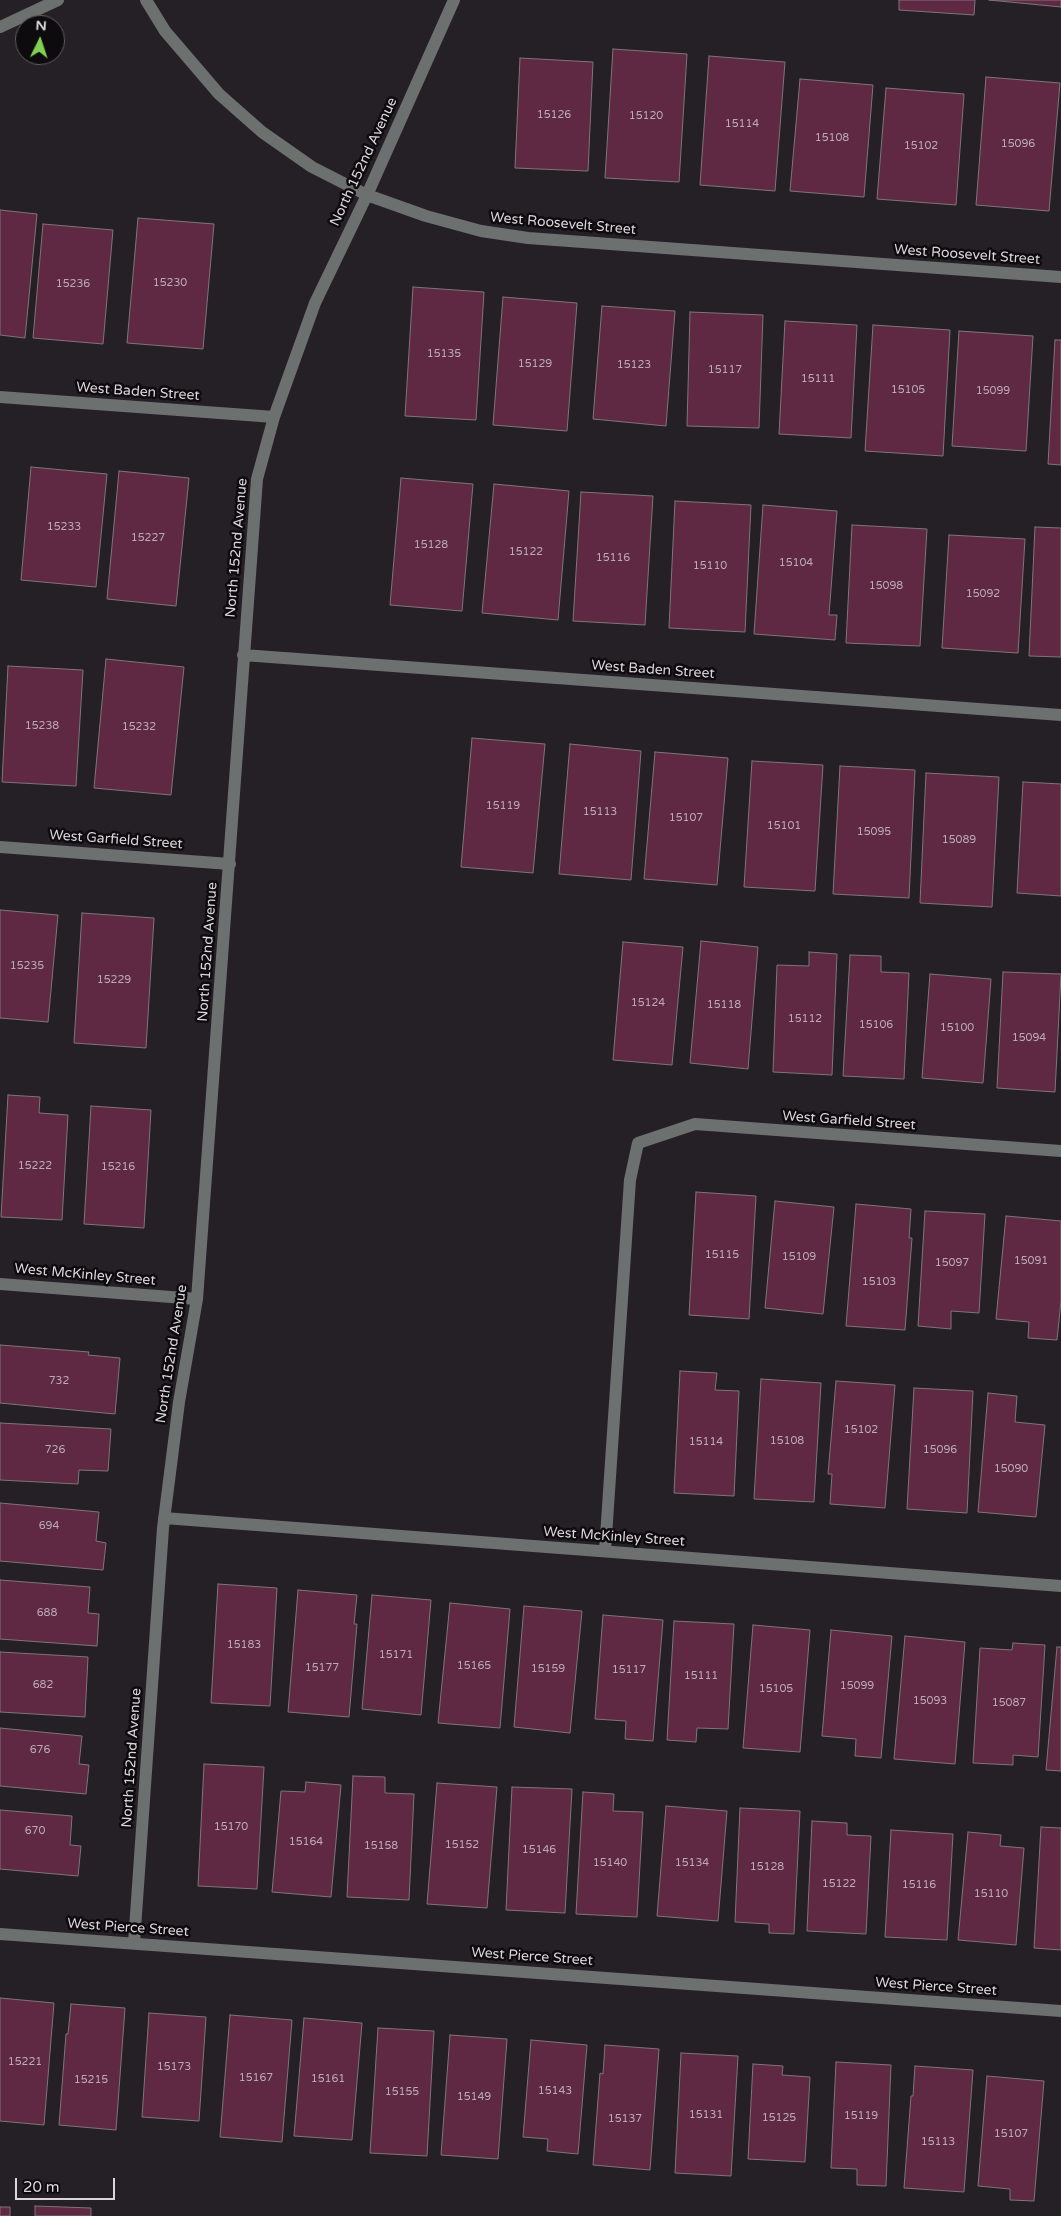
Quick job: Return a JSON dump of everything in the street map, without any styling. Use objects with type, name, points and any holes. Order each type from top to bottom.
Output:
[{"type":"street","points":[[0,27],[58,0]]},
{"type":"street","name":"West Roosevelt Street","points":[[146,0],[165,31],[219,94],[262,132],[312,167],[367,195],[426,216],[481,232],[528,238],[1061,277]]},
{"type":"street","name":"North 152nd Avenue","points":[[134,1943],[164,1518],[197,1299],[257,480],[274,417],[315,303],[367,195],[454,0]]},
{"type":"street","name":"West Baden Street","points":[[0,397],[274,417]]},
{"type":"street","name":"West Baden Street","points":[[243,655],[1061,715]]},
{"type":"street","name":"West Garfield Street","points":[[0,847],[230,864]]},
{"type":"street","name":"West Garfield Street","points":[[605,1551],[630,1180],[638,1143],[695,1124],[1061,1151]]},
{"type":"street","name":"West McKinley Street","points":[[0,1284],[197,1299]]},
{"type":"street","name":"West McKinley Street","points":[[164,1518],[1061,1586]]},
{"type":"street","name":"West Pierce Street","points":[[0,1934],[1061,2011]]},
{"type":"building","points":[[899,0],[975,0],[974,15],[899,10]]},
{"type":"building","points":[[989,0],[1061,0],[1061,7]]},
{"type":"building","points":[[613,49],[687,54],[679,182],[605,178]]},
{"type":"building","points":[[709,56],[785,62],[775,191],[700,185]]},
{"type":"building","points":[[520,58],[593,62],[588,171],[515,168]]},
{"type":"building","points":[[986,77],[1060,83],[1049,211],[976,205]]},
{"type":"building","points":[[800,79],[873,85],[864,197],[790,191]]},
{"type":"building","points":[[886,88],[964,94],[956,205],[877,199]]},
{"type":"building","points":[[0,210],[37,214],[25,338],[0,335]]},
{"type":"building","points":[[138,218],[214,224],[203,349],[127,343]]},
{"type":"building","points":[[43,224],[113,230],[103,344],[33,338]]},
{"type":"building","points":[[413,287],[484,292],[476,420],[405,416]]},
{"type":"building","points":[[503,297],[577,303],[567,431],[493,425]]},
{"type":"building","points":[[602,306],[675,311],[666,426],[593,419]]},
{"type":"building","points":[[690,312],[763,315],[759,428],[687,426]]},
{"type":"building","points":[[785,321],[857,325],[851,438],[779,434]]},
{"type":"building","points":[[873,325],[950,330],[943,456],[865,451]]},
{"type":"building","points":[[959,331],[1033,336],[1026,451],[952,446]]},
{"type":"building","points":[[1055,340],[1061,340],[1061,465],[1048,464]]},
{"type":"building","points":[[31,467],[107,474],[96,587],[21,580]]},
{"type":"building","points":[[119,471],[189,478],[176,606],[107,599]]},
{"type":"building","points":[[401,478],[473,484],[462,611],[390,605]]},
{"type":"building","points":[[494,484],[569,491],[558,620],[482,613]]},
{"type":"building","points":[[581,492],[653,496],[645,625],[573,621]]},
{"type":"building","points":[[675,501],[751,505],[745,632],[669,628]]},
{"type":"building","points":[[763,505],[837,511],[829,615],[837,615],[835,640],[754,634]]},
{"type":"building","points":[[852,525],[927,529],[920,646],[846,643]]},
{"type":"building","points":[[1035,527],[1061,528],[1061,657],[1029,656]]},
{"type":"building","points":[[949,535],[1025,539],[1018,653],[942,648]]},
{"type":"building","points":[[106,659],[184,667],[171,795],[94,788]]},
{"type":"building","points":[[8,666],[83,670],[76,786],[2,782]]},
{"type":"building","points":[[472,738],[545,744],[533,873],[461,867]]},
{"type":"building","points":[[570,744],[641,751],[631,880],[559,874]]},
{"type":"building","points":[[655,752],[728,758],[717,885],[644,879]]},
{"type":"building","points":[[752,761],[823,765],[815,891],[744,887]]},
{"type":"building","points":[[840,766],[915,770],[909,898],[833,894]]},
{"type":"building","points":[[926,773],[999,777],[992,907],[920,903]]},
{"type":"building","points":[[1023,782],[1061,784],[1061,896],[1017,893]]},
{"type":"building","points":[[0,910],[58,915],[48,1022],[0,1018]]},
{"type":"building","points":[[82,913],[154,918],[146,1048],[74,1043]]},
{"type":"building","points":[[701,941],[758,947],[748,1069],[690,1063]]},
{"type":"building","points":[[623,942],[683,947],[672,1065],[613,1060]]},
{"type":"building","points":[[809,952],[837,954],[832,1075],[773,1072],[777,965],[809,966]]},
{"type":"building","points":[[850,955],[881,956],[881,972],[909,973],[904,1079],[843,1076]]},
{"type":"building","points":[[1003,972],[1061,974],[1055,1092],[997,1088]]},
{"type":"building","points":[[930,974],[991,979],[983,1083],[922,1078]]},
{"type":"building","points":[[8,1095],[40,1097],[39,1113],[68,1115],[62,1220],[1,1217]]},
{"type":"building","points":[[91,1106],[151,1110],[144,1228],[84,1224]]},
{"type":"building","points":[[696,1192],[756,1196],[749,1319],[689,1315]]},
{"type":"building","points":[[775,1201],[834,1207],[823,1314],[765,1308]]},
{"type":"building","points":[[856,1204],[911,1209],[909,1238],[912,1238],[905,1330],[846,1326]]},
{"type":"building","points":[[925,1211],[985,1214],[979,1313],[951,1311],[951,1329],[918,1326]]},
{"type":"building","points":[[1006,1216],[1061,1221],[1061,1301],[1057,1340],[1028,1338],[1029,1322],[996,1319]]},
{"type":"building","points":[[0,1345],[89,1352],[88,1355],[120,1358],[115,1414],[0,1403]]},
{"type":"building","points":[[680,1371],[717,1373],[715,1390],[739,1391],[734,1496],[674,1493]]},
{"type":"building","points":[[761,1379],[821,1383],[814,1502],[754,1499]]},
{"type":"building","points":[[836,1381],[895,1385],[885,1508],[830,1504],[832,1474],[828,1474]]},
{"type":"building","points":[[914,1388],[973,1391],[967,1513],[907,1509]]},
{"type":"building","points":[[988,1393],[1017,1396],[1015,1422],[1045,1425],[1036,1517],[978,1512]]},
{"type":"building","points":[[0,1423],[111,1429],[108,1471],[79,1470],[78,1484],[0,1480]]},
{"type":"building","points":[[0,1503],[99,1512],[96,1541],[106,1543],[103,1570],[0,1561]]},
{"type":"building","points":[[0,1580],[90,1587],[88,1613],[99,1614],[97,1646],[0,1639]]},
{"type":"building","points":[[218,1584],[277,1588],[270,1706],[211,1703]]},
{"type":"building","points":[[298,1590],[357,1595],[354,1624],[357,1624],[349,1717],[288,1712]]},
{"type":"building","points":[[372,1595],[431,1600],[421,1715],[362,1709]]},
{"type":"building","points":[[450,1603],[510,1609],[500,1728],[438,1723]]},
{"type":"building","points":[[524,1606],[582,1611],[570,1733],[514,1727]]},
{"type":"building","points":[[603,1615],[663,1620],[653,1741],[625,1739],[626,1721],[595,1719]]},
{"type":"building","points":[[674,1621],[734,1624],[728,1729],[697,1728],[696,1742],[667,1740]]},
{"type":"building","points":[[753,1625],[810,1630],[800,1752],[743,1748]]},
{"type":"building","points":[[831,1630],[892,1636],[881,1758],[855,1756],[856,1739],[822,1736]]},
{"type":"building","points":[[905,1636],[965,1642],[955,1764],[894,1759]]},
{"type":"building","points":[[1013,1643],[1045,1645],[1038,1757],[1013,1755],[1013,1765],[973,1763],[980,1648],[1012,1650]]},
{"type":"building","points":[[1057,1647],[1061,1647],[1061,1771],[1046,1770]]},
{"type":"building","points":[[0,1652],[88,1657],[85,1717],[0,1712]]},
{"type":"building","points":[[0,1728],[82,1736],[79,1764],[89,1765],[86,1794],[0,1786]]},
{"type":"building","points":[[204,1764],[264,1767],[257,1889],[198,1886]]},
{"type":"building","points":[[353,1776],[385,1777],[385,1793],[414,1794],[409,1900],[347,1897]]},
{"type":"building","points":[[306,1782],[341,1785],[331,1897],[272,1892],[281,1791],[305,1792]]},
{"type":"building","points":[[437,1783],[497,1787],[487,1908],[427,1904]]},
{"type":"building","points":[[512,1787],[572,1789],[565,1913],[506,1910]]},
{"type":"building","points":[[583,1792],[614,1794],[613,1811],[643,1812],[637,1917],[576,1914]]},
{"type":"building","points":[[666,1806],[727,1811],[718,1921],[657,1916]]},
{"type":"building","points":[[740,1808],[800,1811],[794,1934],[769,1933],[769,1924],[735,1922]]},
{"type":"building","points":[[0,1810],[72,1816],[70,1845],[81,1846],[78,1876],[0,1869]]},
{"type":"building","points":[[812,1821],[847,1823],[847,1835],[871,1836],[866,1934],[807,1931]]},
{"type":"building","points":[[1041,1827],[1061,1828],[1061,1950],[1034,1948]]},
{"type":"building","points":[[891,1830],[953,1834],[947,1940],[885,1937]]},
{"type":"building","points":[[968,1832],[1001,1835],[1000,1846],[1024,1848],[1016,1945],[958,1940]]},
{"type":"building","points":[[0,1998],[54,2003],[44,2125],[0,2121]]},
{"type":"building","points":[[71,2004],[125,2008],[116,2130],[59,2125],[66,2034],[68,2034]]},
{"type":"building","points":[[149,2013],[206,2017],[199,2121],[142,2117]]},
{"type":"building","points":[[230,2015],[292,2020],[282,2142],[220,2137]]},
{"type":"building","points":[[304,2018],[362,2023],[352,2140],[294,2136]]},
{"type":"building","points":[[378,2028],[434,2031],[427,2156],[370,2153]]},
{"type":"building","points":[[450,2035],[507,2039],[498,2159],[441,2155]]},
{"type":"building","points":[[531,2040],[587,2045],[578,2154],[547,2151],[548,2139],[523,2137]]},
{"type":"building","points":[[605,2045],[659,2049],[650,2170],[593,2165],[600,2073],[603,2074]]},
{"type":"building","points":[[681,2053],[738,2056],[731,2176],[675,2173]]},
{"type":"building","points":[[836,2062],[891,2065],[886,2186],[857,2185],[857,2169],[831,2168]]},
{"type":"building","points":[[753,2064],[783,2066],[782,2075],[810,2077],[805,2162],[748,2159]]},
{"type":"building","points":[[915,2066],[973,2070],[964,2192],[904,2188]]},
{"type":"building","points":[[987,2076],[1044,2081],[1034,2201],[1010,2200],[1010,2189],[978,2186]]},
{"type":"building","points":[[35,2206],[91,2208],[91,2216],[35,2216]]},
{"type":"building","points":[[0,2207],[10,2207],[10,2216],[0,2216]]}]
